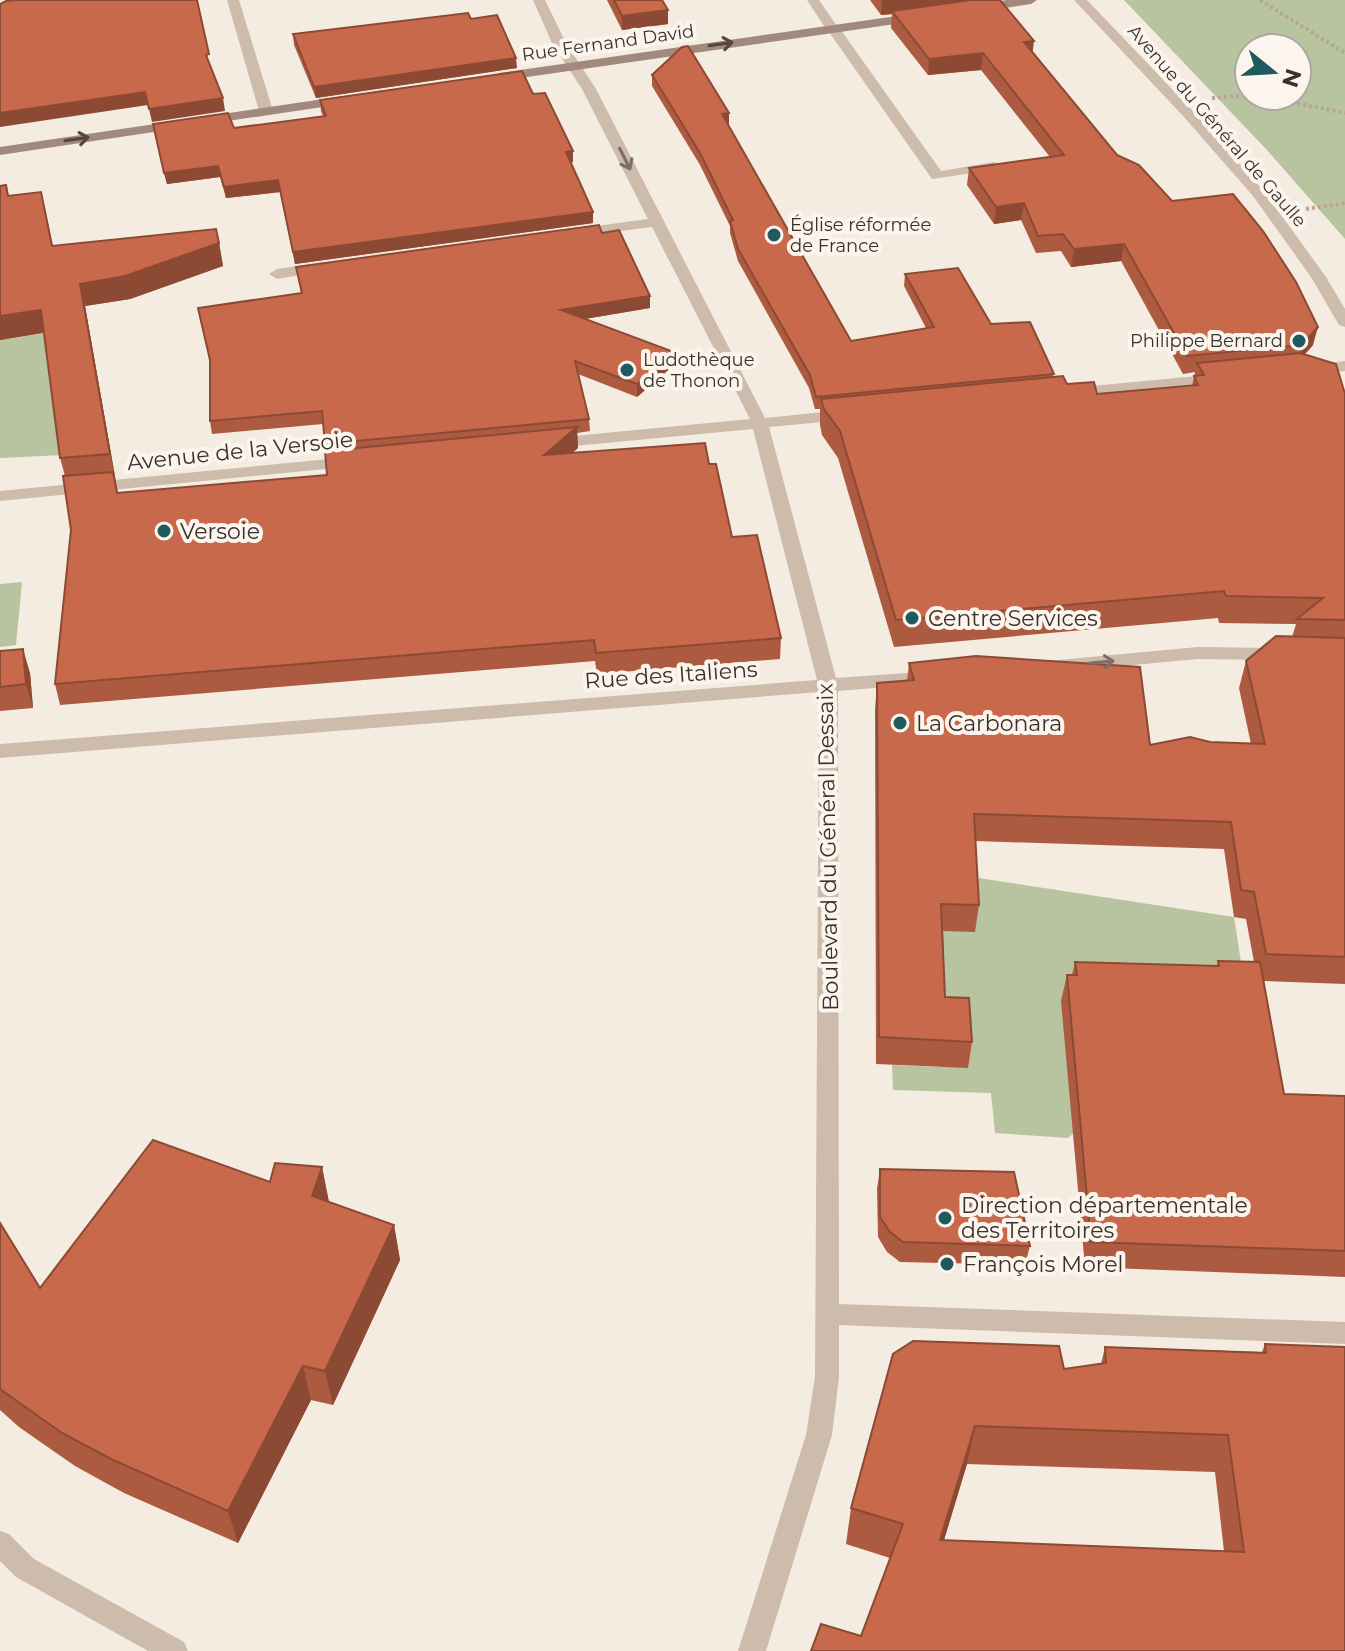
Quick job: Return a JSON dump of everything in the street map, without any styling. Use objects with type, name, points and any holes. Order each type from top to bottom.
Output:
[{"type":"main road","points":[[969,9],[1031,0]]},
{"type":"main road","name":"Rue Fernand David","points":[[484,79],[938,14]]},
{"type":"main road","points":[[0,151],[360,97]]},
{"type":"street","points":[[233,0],[266,111]]},
{"type":"street","name":"Boulevard du Général Dessaix","points":[[539,0],[760,423],[829,687],[827,1377],[819,1435],[752,1651]]},
{"type":"street","points":[[813,0],[937,176],[1009,163]]},
{"type":"street","name":"Avenue du Général de Gaulle","points":[[1080,0],[1266,204],[1316,271],[1345,322]]},
{"type":"street","points":[[564,235],[657,222]]},
{"type":"street","points":[[277,274],[337,266]]},
{"type":"street","points":[[1286,372],[1345,366]]},
{"type":"street","points":[[1059,394],[1241,376]]},
{"type":"street","points":[[530,445],[866,413]]},
{"type":"street","name":"Avenue de la Versoie","points":[[0,496],[366,461]]},
{"type":"street","points":[[1032,668],[1198,653],[1298,654]]},
{"type":"street","name":"Rue des Italiens","points":[[0,751],[952,676]]},
{"type":"street","points":[[828,1314],[1345,1333]]},
{"type":"street","points":[[0,1543],[13,1565],[174,1651]]},
{"type":"path","points":[[1260,0],[1345,53]]},
{"type":"path","points":[[1313,106],[1345,113]]},
{"type":"path","points":[[1319,207],[1345,203]]},
{"type":"green space","points":[[1124,0],[1345,0],[1345,239],[1267,150]]},
{"type":"green space","points":[[47,333],[63,455],[0,458],[0,340]]},
{"type":"green space","points":[[22,582],[16,645],[0,647],[0,584]]},
{"type":"green space","points":[[972,877],[1234,917],[1245,988],[1068,1138],[995,1133],[991,1093],[893,1090],[892,1065],[939,1067],[938,930]]},
{"type":"building","points":[[15,0],[197,0],[209,54],[206,55],[223,98],[149,109],[145,92],[0,113],[0,4]]},
{"type":"building","points":[[614,0],[662,0],[668,10],[622,16]]},
{"type":"building","points":[[971,0],[1000,0],[1034,41],[1024,42],[1117,155],[1139,165],[1172,201],[1233,194],[1263,231],[1296,282],[1318,327],[1302,345],[1187,356],[1124,244],[1074,249],[1063,234],[1038,236],[1024,203],[996,207],[969,168],[1064,155],[983,53],[929,59],[892,11]]},
{"type":"building","points":[[468,13],[471,19],[497,15],[516,58],[314,87],[293,34]]},
{"type":"building","points":[[688,46],[729,113],[722,114],[851,341],[934,327],[905,274],[958,268],[991,324],[1030,322],[1054,374],[816,397],[810,375],[738,249],[730,221],[733,220],[700,153],[652,75],[682,47]]},
{"type":"building","points":[[522,71],[533,94],[545,93],[573,151],[566,152],[593,212],[293,252],[278,180],[224,187],[218,166],[164,173],[153,124],[228,113],[234,128],[326,116],[320,100]]},
{"type":"building","points":[[6,185],[8,196],[41,192],[52,246],[216,229],[219,243],[125,276],[80,284],[110,454],[60,458],[41,310],[0,316],[0,186]]},
{"type":"building","points":[[599,225],[602,233],[619,230],[650,296],[561,310],[674,352],[637,384],[575,361],[589,419],[325,444],[322,411],[210,421],[210,360],[198,308],[302,293],[296,267]]},
{"type":"building","points":[[1300,353],[1336,364],[1345,394],[1345,620],[1297,619],[1323,598],[1226,596],[1224,591],[896,620],[840,431],[824,409],[821,399],[1063,376],[1067,384],[1094,382],[1097,394],[1198,385],[1194,376],[1204,375],[1197,363]]},
{"type":"building","points":[[577,427],[544,455],[705,443],[709,464],[716,464],[732,537],[757,535],[781,638],[596,653],[594,640],[55,684],[71,530],[63,476],[113,472],[117,493],[327,475],[325,451]]},
{"type":"building","points":[[1276,636],[1345,638],[1345,957],[1266,954],[1254,892],[1241,890],[1231,822],[974,814],[979,905],[941,904],[945,997],[969,998],[972,1042],[879,1037],[877,683],[914,680],[909,663],[976,656],[1140,667],[1150,745],[1190,737],[1210,742],[1265,744],[1246,661]]},
{"type":"building","points":[[23,649],[26,684],[0,687],[0,651]]},
{"type":"building","points":[[1218,961],[1260,962],[1284,1094],[1345,1096],[1345,1251],[1091,1242],[1067,975],[1077,975],[1075,962],[1219,966]]},
{"type":"building","points":[[153,1140],[270,1182],[275,1163],[322,1167],[312,1196],[394,1225],[325,1371],[303,1366],[228,1511],[111,1459],[62,1433],[0,1389],[0,1223],[40,1288]]},
{"type":"building","name":"Direction départementale des Territoires","points":[[880,1169],[1014,1172],[1030,1246],[903,1242],[890,1232],[880,1217]]},
{"type":"building","points":[[913,1341],[1059,1346],[1064,1369],[1106,1363],[1105,1347],[1266,1353],[1265,1344],[1345,1347],[1345,1651],[811,1651],[821,1624],[861,1636],[903,1524],[851,1508],[893,1354]],"holes":[[[975,1426],[1228,1435],[1244,1552],[940,1540]]]},
{"type":"place","name":"Église réformée de France","points":[[774,235]]},
{"type":"place","name":"Philippe Bernard","points":[[1299,341]]},
{"type":"place","name":"Ludothèque de Thonon","points":[[627,370]]},
{"type":"place","name":"Versoie","points":[[164,531]]},
{"type":"place","name":"Centre Services","points":[[912,618]]},
{"type":"place","name":"La Carbonara","points":[[900,723]]},
{"type":"place","name":"Direction départementale des Territoires","points":[[945,1218]]},
{"type":"place","name":"François Morel","points":[[947,1264]]}]
